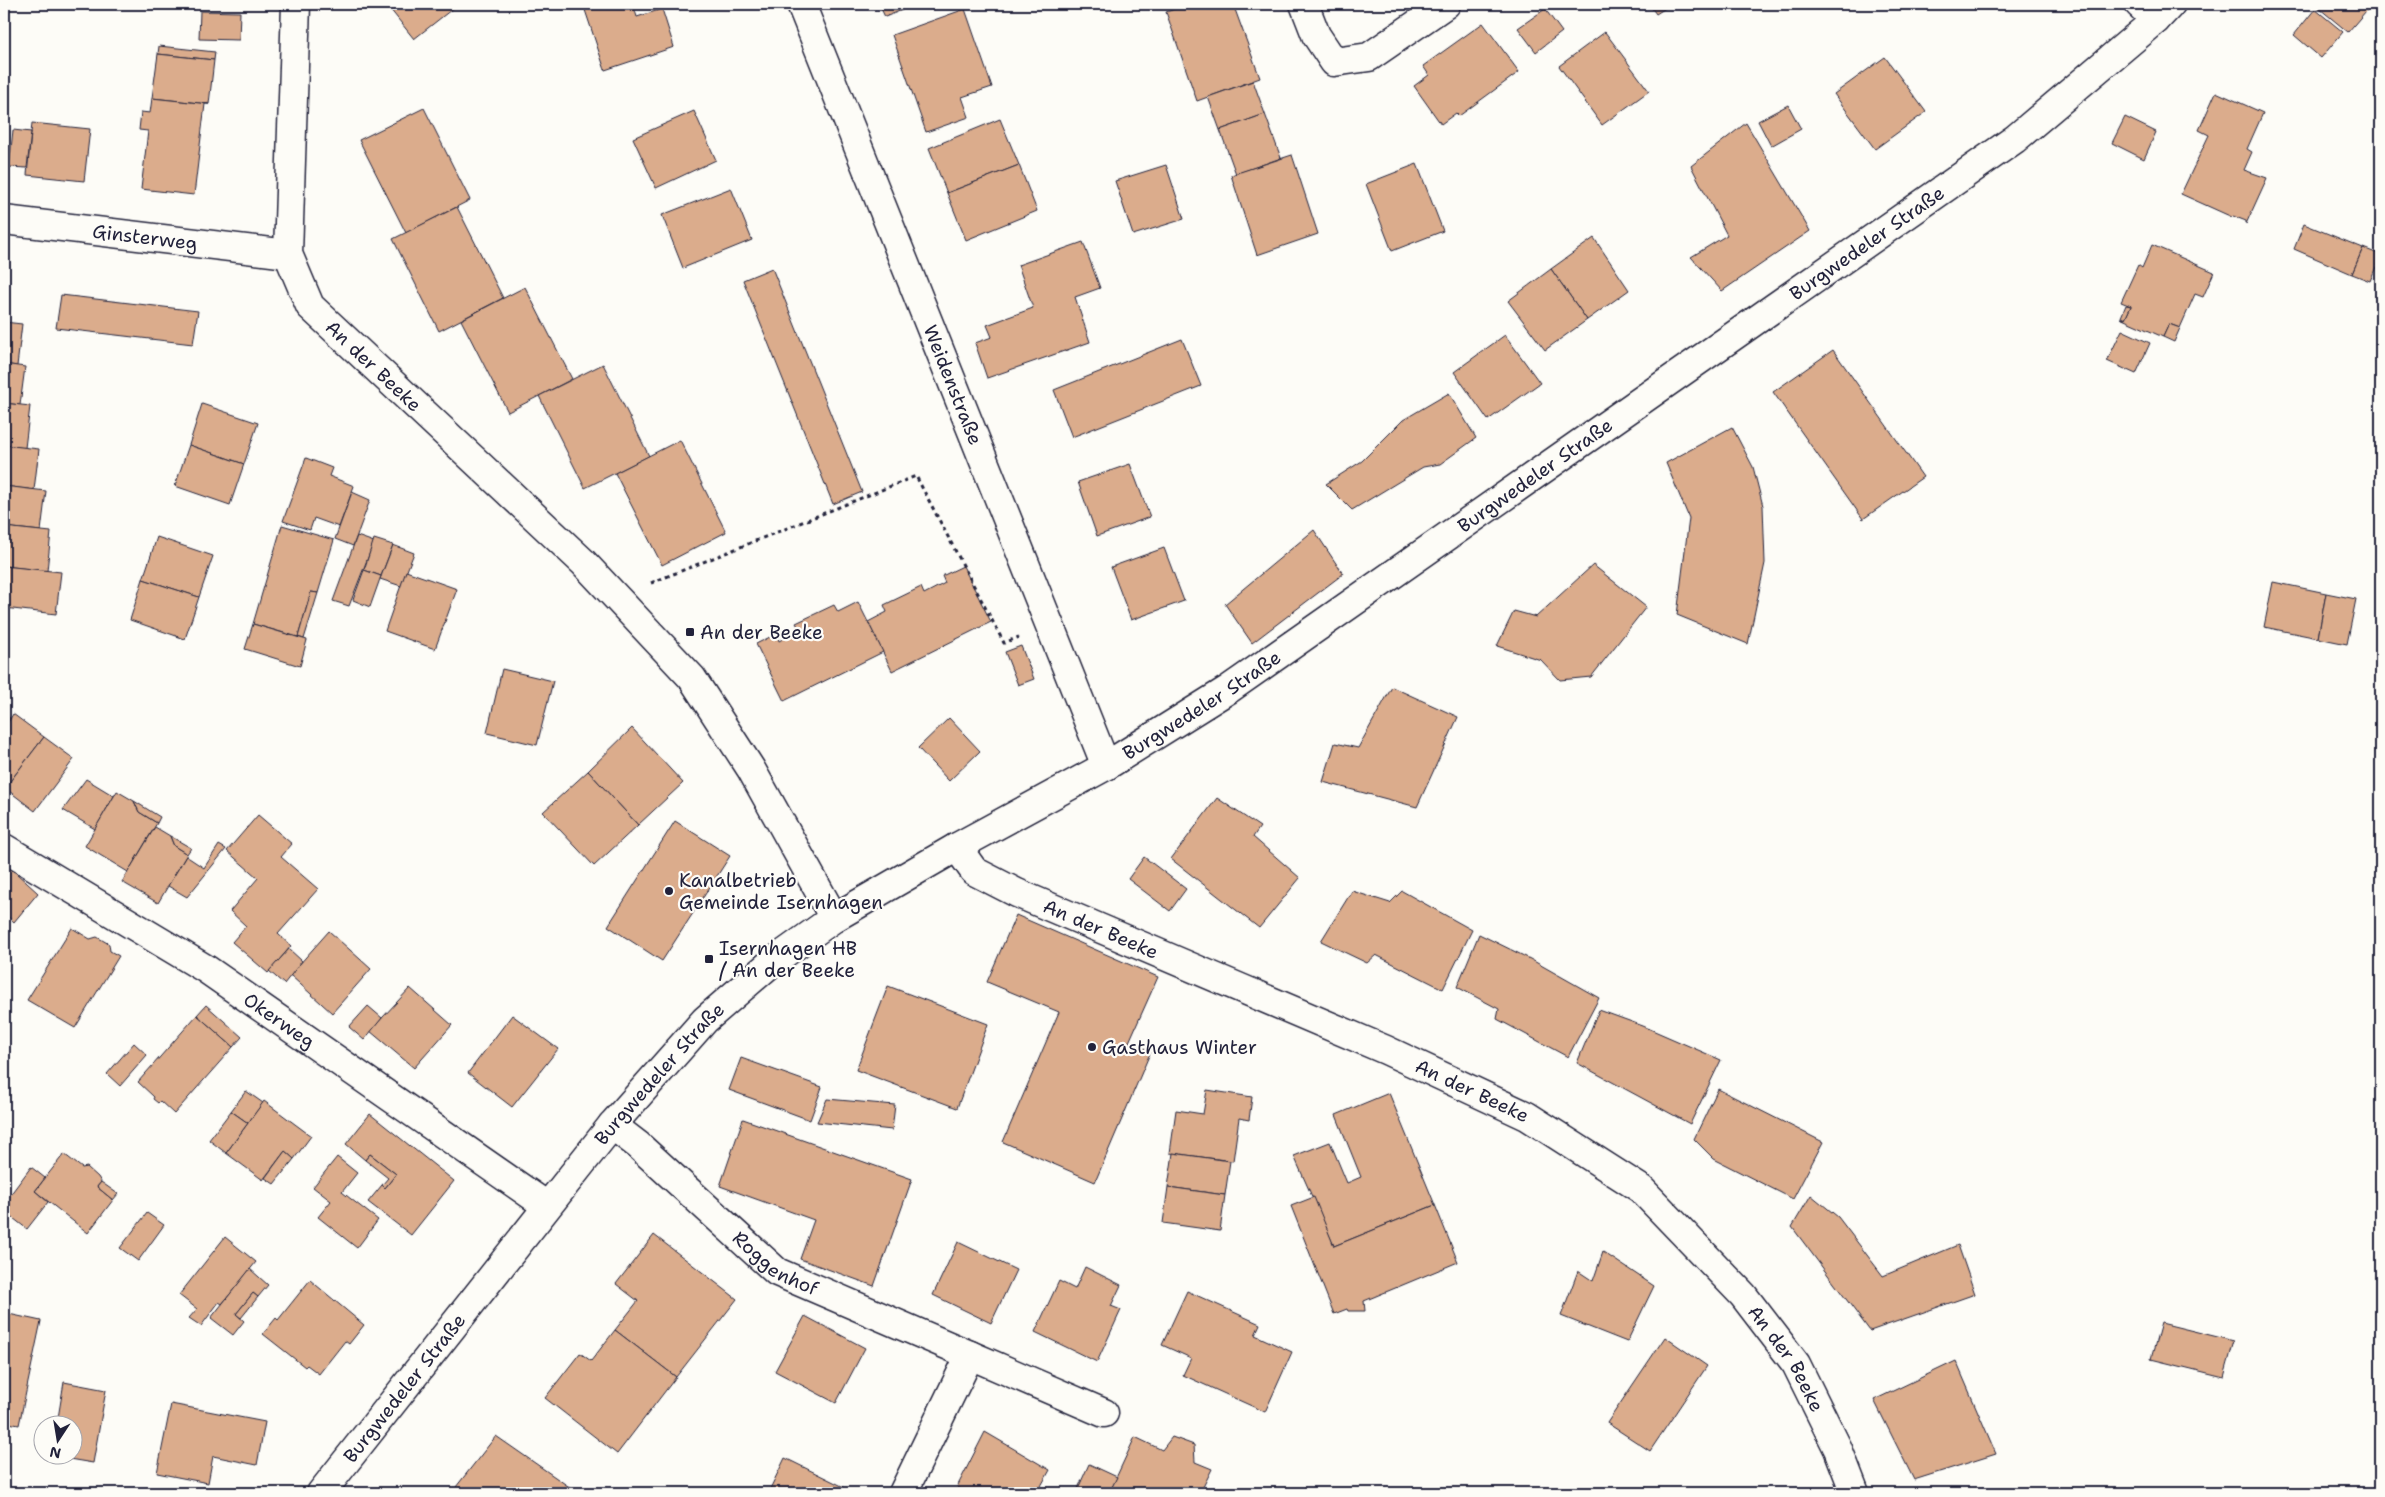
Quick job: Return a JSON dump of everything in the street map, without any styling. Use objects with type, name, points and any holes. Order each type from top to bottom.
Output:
[{"type":"street","name":"An der Beeke","points":[[296,4],[288,254],[310,306],[583,562],[692,678],[751,769],[834,918]]},
{"type":"street","name":"Weidenstraße","points":[[801,4],[1106,766]]},
{"type":"street","points":[[1304,4],[1316,35],[1334,62],[1370,58],[1446,4]]},
{"type":"street","name":"Burgwedeler Straße","points":[[321,1493],[612,1125],[705,1020],[770,963],[834,918],[957,847],[1106,766],[1229,689],[1368,594],[2015,139],[2156,9]]},
{"type":"street","name":"Ginsterweg","points":[[4,220],[288,254]]},
{"type":"street","name":"An der Beeke","points":[[957,847],[974,871],[1017,893],[1386,1050],[1527,1116],[1641,1189],[1743,1295],[1796,1364],[1838,1449],[1855,1493]]},
{"type":"street","name":"Okerweg","points":[[4,848],[206,969],[547,1206]]},
{"type":"street","name":"Roggenhof","points":[[612,1125],[638,1146],[777,1272],[1104,1413]]},
{"type":"street","points":[[903,1493],[970,1354]]},
{"type":"path","points":[[617,597],[916,476],[1004,643],[1049,624]]},
{"type":"building","points":[[386,4],[455,4],[456,6],[414,39]]},
{"type":"building","points":[[583,4],[633,4],[637,17],[662,9],[674,47],[605,70]]},
{"type":"building","points":[[879,4],[917,4],[885,17]]},
{"type":"building","points":[[1189,4],[1233,4],[1260,78],[1197,101],[1166,12]]},
{"type":"building","points":[[1649,4],[1672,4],[1656,14]]},
{"type":"building","points":[[2314,4],[2372,4],[2348,32]]},
{"type":"building","points":[[965,9],[992,87],[962,97],[969,117],[926,132],[892,35]]},
{"type":"building","points":[[1545,9],[1562,32],[1536,52],[1518,28]]},
{"type":"building","points":[[2315,9],[2343,32],[2321,58],[2294,35]]},
{"type":"building","points":[[200,11],[240,12],[239,40],[199,39]]},
{"type":"building","points":[[1483,23],[1519,72],[1459,116],[1456,113],[1441,124],[1414,86],[1429,75],[1423,66]]},
{"type":"building","points":[[1605,32],[1649,91],[1602,125],[1559,66]]},
{"type":"building","points":[[159,46],[215,52],[214,60],[158,54]]},
{"type":"building","points":[[158,54],[214,60],[209,104],[152,98]]},
{"type":"building","points":[[1885,57],[1926,112],[1875,149],[1834,94]]},
{"type":"building","points":[[1253,81],[1265,114],[1220,130],[1208,97]]},
{"type":"building","points":[[2216,92],[2263,113],[2247,149],[2252,152],[2244,170],[2267,178],[2246,224],[2246,221],[2232,217],[2181,194],[2209,135],[2199,130]]},
{"type":"building","points":[[152,98],[209,104],[205,104],[194,195],[141,189],[148,131],[139,130],[141,112],[150,113]]},
{"type":"building","points":[[1788,105],[1801,129],[1771,146],[1758,121]]},
{"type":"building","points":[[424,108],[470,200],[406,233],[359,140]]},
{"type":"building","points":[[694,111],[716,160],[656,188],[633,138]]},
{"type":"building","points":[[1265,114],[1281,158],[1236,174],[1220,130]]},
{"type":"building","points":[[2125,117],[2156,132],[2144,159],[2112,143]]},
{"type":"building","points":[[1000,119],[1019,165],[947,193],[929,148]]},
{"type":"building","points":[[32,123],[90,129],[84,181],[27,175]]},
{"type":"building","points":[[1746,123],[1810,231],[1722,291],[1691,257],[1727,235],[1691,166]]},
{"type":"building","points":[[13,130],[31,132],[27,168],[9,167]]},
{"type":"building","points":[[1292,155],[1318,234],[1257,255],[1231,175]]},
{"type":"building","points":[[1417,164],[1443,231],[1392,251],[1366,184]]},
{"type":"building","points":[[1019,165],[1037,211],[966,240],[947,193]]},
{"type":"building","points":[[1166,165],[1184,219],[1133,235],[1115,181]]},
{"type":"building","points":[[731,188],[752,240],[683,268],[662,215]]},
{"type":"building","points":[[457,207],[503,298],[439,331],[393,239]]},
{"type":"building","points":[[2304,224],[2363,248],[2352,274],[2294,249]]},
{"type":"building","points":[[1594,238],[1629,290],[1587,320],[1551,269]]},
{"type":"building","points":[[1083,242],[1100,288],[1075,297],[1090,342],[987,378],[975,343],[992,337],[987,325],[1033,308],[1018,265]]},
{"type":"building","points":[[2152,245],[2214,272],[2203,297],[2195,294],[2180,328],[2169,324],[2163,337],[2120,318],[2125,319],[2131,306],[2121,302],[2138,265],[2142,268]]},
{"type":"building","points":[[2363,248],[2381,255],[2370,281],[2352,274]]},
{"type":"building","points":[[772,268],[862,492],[833,504],[743,280]]},
{"type":"building","points":[[1551,269],[1587,320],[1545,350],[1508,301]]},
{"type":"building","points":[[525,287],[572,379],[508,412],[461,320]]},
{"type":"building","points":[[61,295],[198,311],[193,344],[56,328]]},
{"type":"building","points":[[2126,305],[2131,306],[2125,319],[2121,317]]},
{"type":"building","points":[[4,322],[22,324],[17,366],[4,364]]},
{"type":"building","points":[[2169,324],[2180,328],[2174,342],[2163,337]]},
{"type":"building","points":[[2122,330],[2150,343],[2136,374],[2107,361]]},
{"type":"building","points":[[1505,335],[1540,383],[1488,420],[1454,372]]},
{"type":"building","points":[[1182,339],[1201,386],[1072,437],[1054,390]]},
{"type":"building","points":[[1833,350],[1923,477],[1863,519],[1773,392]]},
{"type":"building","points":[[4,364],[25,367],[20,405],[4,403]]},
{"type":"building","points":[[603,364],[649,456],[585,488],[539,396]]},
{"type":"building","points":[[1449,393],[1476,438],[1440,464],[1423,467],[1352,510],[1326,484],[1362,461],[1403,420]]},
{"type":"building","points":[[4,403],[30,406],[25,448],[4,445]]},
{"type":"building","points":[[202,404],[258,423],[244,464],[189,445]]},
{"type":"building","points":[[1732,427],[1753,467],[1763,506],[1765,563],[1748,644],[1677,615],[1689,518],[1666,463]]},
{"type":"building","points":[[680,440],[726,532],[662,565],[615,473]]},
{"type":"building","points":[[4,445],[39,449],[34,490],[4,486]]},
{"type":"building","points":[[189,445],[244,464],[230,505],[175,486]]},
{"type":"building","points":[[306,458],[332,468],[329,476],[354,486],[339,527],[314,518],[310,530],[283,521]]},
{"type":"building","points":[[1130,464],[1150,517],[1097,536],[1078,482]]},
{"type":"building","points":[[4,486],[46,491],[41,531],[4,527]]},
{"type":"building","points":[[352,492],[370,500],[353,546],[335,539]]},
{"type":"building","points":[[282,525],[334,540],[318,593],[311,592],[298,637],[253,624]]},
{"type":"building","points":[[4,527],[51,532],[47,571],[4,566]]},
{"type":"building","points":[[1314,530],[1343,574],[1252,643],[1225,604]]},
{"type":"building","points":[[357,536],[374,542],[349,606],[333,601]]},
{"type":"building","points":[[157,537],[213,556],[199,597],[143,579]]},
{"type":"building","points":[[374,539],[393,545],[381,576],[364,570]]},
{"type":"building","points":[[393,545],[414,553],[401,586],[380,579]]},
{"type":"building","points":[[1164,548],[1184,601],[1131,620],[1111,567]]},
{"type":"building","points":[[1593,565],[1646,607],[1591,677],[1560,680],[1541,660],[1497,646],[1514,611],[1536,617]]},
{"type":"building","points":[[4,566],[61,572],[56,614],[4,608]]},
{"type":"building","points":[[963,566],[991,622],[892,671],[868,622],[887,612],[884,605],[921,587],[924,594],[945,583],[942,576]]},
{"type":"building","points":[[364,570],[381,576],[370,607],[353,600]]},
{"type":"building","points":[[406,571],[457,589],[435,649],[385,631]]},
{"type":"building","points":[[143,579],[199,597],[185,639],[130,620]]},
{"type":"building","points":[[2273,582],[2326,593],[2318,638],[2264,627]]},
{"type":"building","points":[[311,592],[318,593],[304,639],[298,637]]},
{"type":"building","points":[[2326,593],[2356,599],[2347,644],[2318,638]]},
{"type":"building","points":[[858,602],[883,652],[784,701],[756,644],[776,634],[779,641],[800,630],[796,623],[834,605],[838,612]]},
{"type":"building","points":[[253,624],[307,640],[300,666],[245,649]]},
{"type":"building","points":[[1021,646],[1034,679],[1018,685],[1005,652]]},
{"type":"building","points":[[502,669],[553,681],[537,745],[487,733]]},
{"type":"building","points":[[1392,687],[1458,717],[1417,807],[1323,782],[1335,743],[1358,748]]},
{"type":"building","points":[[4,714],[11,719],[4,729]]},
{"type":"building","points":[[13,714],[44,737],[5,788],[4,729]]},
{"type":"building","points":[[949,718],[980,751],[949,781],[918,748]]},
{"type":"building","points":[[632,728],[683,783],[638,825],[588,771]]},
{"type":"building","points":[[44,737],[74,759],[35,811],[5,788]]},
{"type":"building","points":[[588,771],[638,825],[594,866],[543,812]]},
{"type":"building","points":[[86,779],[114,796],[95,829],[63,810]]},
{"type":"building","points":[[117,791],[134,801],[139,812],[157,823],[128,872],[85,846]]},
{"type":"building","points":[[1217,798],[1260,827],[1253,837],[1300,878],[1259,928],[1171,859]]},
{"type":"building","points":[[134,801],[160,817],[157,823],[139,812]]},
{"type":"building","points":[[258,815],[292,844],[281,857],[318,889],[278,934],[291,946],[268,973],[232,942],[246,926],[230,911],[258,878],[227,851]]},
{"type":"building","name":"Kanalbetrieb Gemeinde Isernhagen","points":[[675,821],[730,856],[662,961],[608,926]]},
{"type":"building","points":[[155,827],[170,836],[174,846],[187,854],[158,903],[122,882]]},
{"type":"building","points":[[170,836],[191,848],[187,854],[174,846]]},
{"type":"building","points":[[219,845],[226,849],[187,897],[168,886],[186,856],[204,868]]},
{"type":"building","points":[[1144,857],[1186,889],[1170,911],[1128,879]]},
{"type":"building","points":[[4,862],[38,893],[14,922],[4,913],[6,911],[4,909]]},
{"type":"building","points":[[1352,891],[1390,903],[1402,891],[1472,930],[1443,989],[1376,955],[1367,963],[1321,941]]},
{"type":"building","name":"Gasthaus Winter","points":[[1016,915],[1158,977],[1129,1042],[1151,1051],[1095,1182],[1003,1142],[1059,1012],[987,982]]},
{"type":"building","points":[[72,928],[90,939],[97,937],[109,944],[110,951],[119,956],[75,1028],[27,1000]]},
{"type":"building","points":[[329,931],[371,969],[332,1013],[290,975]]},
{"type":"building","points":[[1479,934],[1530,959],[1599,998],[1568,1057],[1497,1019],[1499,1009],[1457,987]]},
{"type":"building","points":[[289,949],[302,961],[284,984],[269,971]]},
{"type":"building","points":[[888,986],[988,1024],[957,1108],[856,1070]]},
{"type":"building","points":[[410,988],[452,1025],[414,1068],[370,1031]]},
{"type":"building","points":[[206,1005],[242,1037],[233,1047],[197,1015]]},
{"type":"building","points":[[368,1006],[382,1018],[364,1040],[349,1027]]},
{"type":"building","points":[[1599,1010],[1643,1026],[1721,1060],[1690,1124],[1577,1063]]},
{"type":"building","points":[[197,1015],[233,1047],[174,1114],[160,1101],[158,1103],[153,1099],[154,1097],[138,1082]]},
{"type":"building","points":[[512,1015],[558,1049],[512,1107],[468,1073]]},
{"type":"building","points":[[134,1043],[147,1055],[120,1086],[107,1074]]},
{"type":"building","points":[[741,1058],[822,1087],[810,1120],[729,1090]]},
{"type":"building","points":[[1718,1089],[1823,1142],[1793,1199],[1714,1159],[1694,1139]]},
{"type":"building","points":[[1207,1090],[1252,1097],[1249,1120],[1239,1118],[1233,1161],[1170,1153],[1176,1110],[1203,1114]]},
{"type":"building","points":[[246,1091],[263,1103],[248,1123],[231,1111]]},
{"type":"building","points":[[1389,1093],[1435,1205],[1334,1246],[1294,1156],[1330,1142],[1347,1183],[1361,1177],[1336,1115]]},
{"type":"building","points":[[827,1099],[895,1105],[892,1130],[817,1122]]},
{"type":"building","points":[[264,1101],[311,1136],[294,1159],[285,1151],[263,1180],[226,1153]]},
{"type":"building","points":[[231,1111],[248,1123],[226,1153],[209,1140]]},
{"type":"building","points":[[370,1114],[454,1181],[411,1235],[368,1202],[382,1185],[385,1188],[396,1174],[370,1154],[365,1160],[346,1144]]},
{"type":"building","points":[[743,1119],[912,1179],[874,1286],[800,1259],[814,1220],[720,1186]]},
{"type":"building","points":[[285,1151],[294,1159],[274,1184],[265,1178]]},
{"type":"building","points":[[1173,1153],[1230,1161],[1225,1195],[1168,1187]]},
{"type":"building","points":[[64,1154],[82,1168],[87,1167],[98,1177],[101,1182],[97,1187],[113,1200],[88,1233],[35,1191]]},
{"type":"building","points":[[370,1154],[396,1174],[385,1188],[382,1185],[388,1178],[365,1160]]},
{"type":"building","points":[[337,1157],[357,1173],[342,1192],[378,1220],[357,1248],[318,1217],[331,1201],[313,1187]]},
{"type":"building","points":[[31,1167],[45,1178],[35,1191],[48,1202],[27,1229],[4,1211],[4,1203]]},
{"type":"building","points":[[101,1182],[118,1194],[113,1200],[97,1187]]},
{"type":"building","points":[[1168,1187],[1225,1195],[1220,1231],[1163,1223]]},
{"type":"building","points":[[1811,1195],[1838,1217],[1883,1276],[1958,1245],[1975,1294],[1870,1331],[1792,1227]]},
{"type":"building","points":[[1314,1197],[1334,1246],[1435,1205],[1458,1262],[1364,1301],[1365,1311],[1348,1311],[1347,1309],[1334,1314],[1291,1206]]},
{"type":"building","points":[[147,1213],[164,1225],[138,1261],[120,1248]]},
{"type":"building","points":[[654,1235],[737,1299],[676,1377],[615,1330],[638,1301],[616,1284]]},
{"type":"building","points":[[225,1237],[256,1262],[222,1304],[219,1302],[201,1326],[189,1318],[197,1309],[179,1295]]},
{"type":"building","points":[[958,1242],[1016,1270],[991,1323],[933,1295]]},
{"type":"building","points":[[1603,1252],[1654,1286],[1627,1342],[1561,1316],[1578,1271],[1593,1281]]},
{"type":"building","points":[[1085,1267],[1121,1285],[1111,1306],[1121,1310],[1097,1362],[1035,1332],[1059,1281],[1075,1289]]},
{"type":"building","points":[[250,1269],[268,1285],[258,1297],[253,1293],[236,1314],[244,1321],[233,1335],[211,1318]]},
{"type":"building","points":[[310,1280],[364,1325],[349,1344],[345,1341],[319,1374],[307,1365],[305,1367],[263,1334],[276,1318],[278,1320]]},
{"type":"building","points":[[1187,1291],[1260,1324],[1255,1335],[1292,1352],[1265,1412],[1183,1375],[1191,1358],[1162,1345]]},
{"type":"building","points":[[253,1293],[258,1297],[241,1318],[236,1314]]},
{"type":"building","points":[[4,1313],[41,1321],[19,1425],[4,1422]]},
{"type":"building","points":[[805,1316],[865,1348],[836,1403],[775,1371]]},
{"type":"building","points":[[2161,1323],[2234,1341],[2224,1377],[2151,1359]]},
{"type":"building","points":[[615,1330],[676,1377],[617,1454],[545,1398],[580,1353],[591,1361]]},
{"type":"building","points":[[1665,1337],[1707,1366],[1650,1451],[1607,1423]]},
{"type":"building","points":[[1956,1361],[1996,1454],[1914,1480],[1874,1400]]},
{"type":"building","points":[[64,1382],[106,1390],[93,1463],[82,1461],[82,1414],[59,1414]]},
{"type":"building","points":[[171,1404],[265,1422],[257,1465],[213,1456],[208,1483],[157,1473]]},
{"type":"building","points":[[985,1432],[1050,1470],[1037,1493],[968,1493],[957,1487]]},
{"type":"building","points":[[496,1436],[578,1493],[466,1493],[456,1487]]},
{"type":"building","points":[[1135,1437],[1162,1450],[1172,1437],[1194,1445],[1195,1462],[1212,1469],[1200,1493],[1109,1493]]},
{"type":"building","points":[[785,1458],[844,1487],[841,1493],[768,1493]]},
{"type":"building","points":[[1089,1464],[1117,1477],[1109,1493],[1076,1493]]},
{"type":"place","name":"An der Beeke","points":[[690,632]]},
{"type":"place","name":"Kanalbetrieb Gemeinde Isernhagen","points":[[669,891]]},
{"type":"place","name":"Isernhagen HB / An der Beeke","points":[[709,959]]},
{"type":"place","name":"Gasthaus Winter","points":[[1092,1047]]}]
